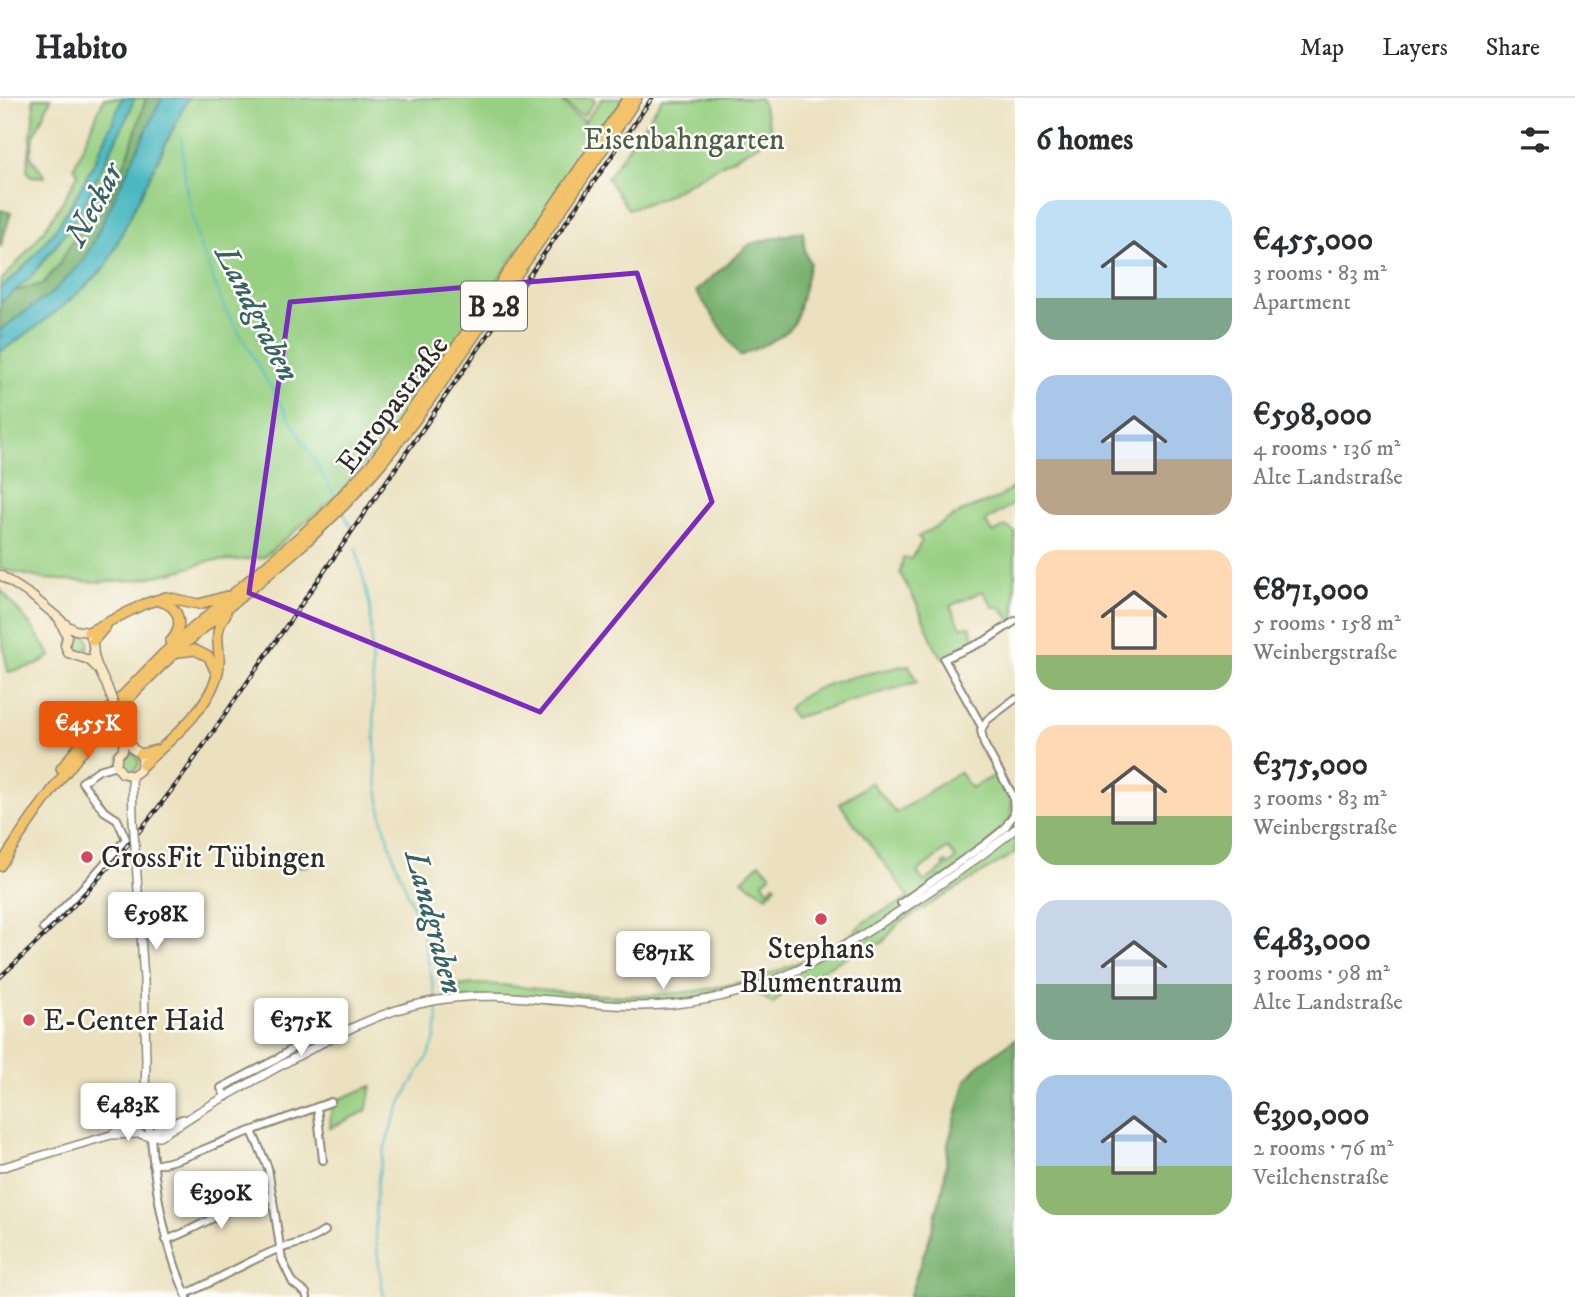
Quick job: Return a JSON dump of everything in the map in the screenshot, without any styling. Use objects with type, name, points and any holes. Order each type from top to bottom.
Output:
[{"type":"main road","name":"Europastraße","points":[[238,590],[338,505],[376,458],[414,408],[628,98]]},
{"type":"main road","name":"Europastraße","points":[[236,601],[259,583],[380,465],[421,411],[637,98]]},
{"type":"main road","points":[[0,575],[32,596],[58,619],[75,630],[88,632],[166,597],[199,604],[221,599],[238,590]]},
{"type":"main road","name":"B 28","points":[[20,835],[32,811],[74,751],[123,694],[164,653],[238,590]]},
{"type":"main road","points":[[154,601],[168,603],[179,620],[179,629],[164,653]]},
{"type":"main road","points":[[164,746],[118,755],[116,765],[122,773],[132,776],[139,772],[143,765],[164,746],[198,709],[216,678],[219,659],[217,634],[220,623],[236,601]]},
{"type":"main road","name":"B 28","points":[[0,866],[20,835],[97,733],[174,654],[236,601]]},
{"type":"main road","points":[[58,619],[67,636],[65,645],[68,653],[82,657],[99,671]]},
{"type":"main road","points":[[82,657],[110,623]]},
{"type":"main road","points":[[67,636],[75,630]]},
{"type":"main road","points":[[88,632],[99,671],[124,732],[132,751],[143,765]]},
{"type":"main road","points":[[174,654],[195,650],[209,657],[216,678]]},
{"type":"street","points":[[901,903],[984,845],[1004,829],[1014,814],[1013,796],[984,744],[982,727],[944,659],[991,638],[1015,621]]},
{"type":"street","points":[[982,727],[987,720],[1015,699]]},
{"type":"street","points":[[43,929],[126,839],[117,819],[104,811],[82,782],[99,770],[116,765]]},
{"type":"street","points":[[111,1135],[129,1122],[137,1112],[145,1088],[144,980],[132,776]]},
{"type":"street","points":[[0,1168],[111,1135],[159,1136],[332,1037],[379,1016],[428,1002],[501,997],[643,1006],[705,1000],[751,989],[797,972],[843,948],[946,880],[1015,829]]},
{"type":"street","points":[[226,1097],[221,1088],[276,1059],[318,1030],[332,1037]]},
{"type":"street","points":[[153,1165],[171,1162],[331,1102]]},
{"type":"street","points":[[317,1107],[323,1160]]},
{"type":"street","points":[[151,1137],[158,1129],[201,1111]]},
{"type":"street","points":[[137,1112],[148,1126],[166,1240],[187,1295],[281,1248],[312,1241],[325,1231]]},
{"type":"street","points":[[129,1122],[140,1134]]},
{"type":"street","points":[[148,1126],[158,1129]]},
{"type":"street","points":[[252,1131],[268,1168],[288,1275],[307,1297]]},
{"type":"street","points":[[166,1240],[188,1233],[245,1203],[272,1198]]},
{"type":"highlighted area","points":[[637,273],[712,502],[540,712],[249,593],[290,302]]},
{"type":"green space","points":[[33,98],[51,98],[34,136],[30,155],[45,177],[31,176],[27,171]]},
{"type":"green space","points":[[104,98],[122,98],[81,187],[46,242],[0,289],[0,281],[34,244],[70,189],[78,174],[74,167]]},
{"type":"green space","points":[[134,98],[146,98],[129,153],[109,199],[97,199],[58,266],[43,284],[12,292],[50,253],[81,208]]},
{"type":"green space","points":[[146,98],[162,98],[85,259],[53,292],[0,330],[0,303],[12,292],[43,284],[58,266],[97,198],[110,198],[129,153]]},
{"type":"green space","points":[[188,98],[559,98],[575,116],[584,120],[582,125],[603,98],[624,98],[404,415],[339,494],[264,557],[209,561],[137,580],[93,582],[44,579],[0,569],[0,352],[56,312],[106,266]]},
{"type":"green space","points":[[561,98],[593,98],[595,101],[584,115],[578,114]]},
{"type":"green space","name":"Eisenbahngarten","points":[[663,98],[760,98],[774,136],[660,199],[628,209],[607,178]]},
{"type":"green space","points":[[0,210],[11,213],[0,248]]},
{"type":"green space","points":[[803,231],[805,252],[810,263],[796,320],[792,327],[779,337],[740,356],[696,291],[750,244]]},
{"type":"green space","points":[[1015,486],[1015,503],[985,522],[994,533],[1005,526],[1015,532],[1015,621],[999,607],[993,607],[983,591],[950,606],[961,627],[970,626],[976,645],[944,659],[936,649],[900,573],[903,558],[911,559],[922,541],[918,537],[961,512],[998,498]]},
{"type":"green space","points":[[0,589],[33,628],[51,656],[36,665],[8,672],[0,627]]},
{"type":"green space","points":[[79,633],[86,636],[89,643],[86,650],[79,653],[72,650],[69,643],[72,636]]},
{"type":"green space","points":[[909,665],[917,682],[794,718],[788,709],[811,691],[827,685]]},
{"type":"green space","points":[[129,752],[136,755],[139,762],[136,769],[129,772],[122,769],[119,762],[122,755]]},
{"type":"green space","points":[[959,772],[971,788],[1000,773],[1013,796],[1010,821],[1015,827],[1015,853],[899,923],[882,943],[861,949],[800,982],[785,991],[773,1004],[751,989],[643,1006],[529,998],[448,999],[447,989],[475,984],[615,996],[684,992],[718,987],[784,968],[847,937],[867,920],[909,897],[840,804],[871,782],[896,813]],"holes":[[[948,848],[956,859],[948,865],[946,862],[943,864],[945,867],[924,882],[917,872]]]},
{"type":"green space","points":[[294,858],[307,866],[278,867],[274,863],[274,859]]},
{"type":"green space","points":[[760,863],[771,875],[763,882],[768,890],[774,884],[776,886],[767,896],[742,880]]},
{"type":"green space","points":[[1015,1039],[1015,1297],[909,1297],[931,1233],[944,1183],[948,1144],[966,1080],[979,1065]]},
{"type":"green space","points":[[372,1086],[366,1111],[330,1128],[332,1102]]},
{"type":"water","points":[[122,98],[134,98],[79,215],[30,278],[0,303],[0,289],[32,259],[70,206],[101,148]]},
{"type":"water","points":[[162,98],[188,98],[106,266],[56,312],[0,352],[0,330],[53,292],[85,259]]},
{"type":"waterway","name":"Landgraben","points":[[181,136],[186,188],[199,243],[225,309],[335,496]]},
{"type":"waterway","name":"Landgraben","points":[[344,513],[350,526]]},
{"type":"waterway","name":"Landgraben","points":[[356,548],[370,607],[376,772],[382,818],[394,858],[421,927],[436,999]]},
{"type":"waterway","name":"Landgraben","points":[[384,1297],[375,1224],[378,1179],[389,1132],[405,1094],[432,1048],[438,1021],[437,1004]]},
{"type":"railway","points":[[0,977],[49,931],[95,882],[181,778],[652,98]]},
{"type":"place","name":"CrossFit Tübingen","points":[[87,857]]},
{"type":"place","name":"Stephans Blumentraum","points":[[821,919]]},
{"type":"place","name":"E-Center Haid","points":[[29,1020]]},
{"type":"water label","name":"Neckar","points":[[93,204]]}]
